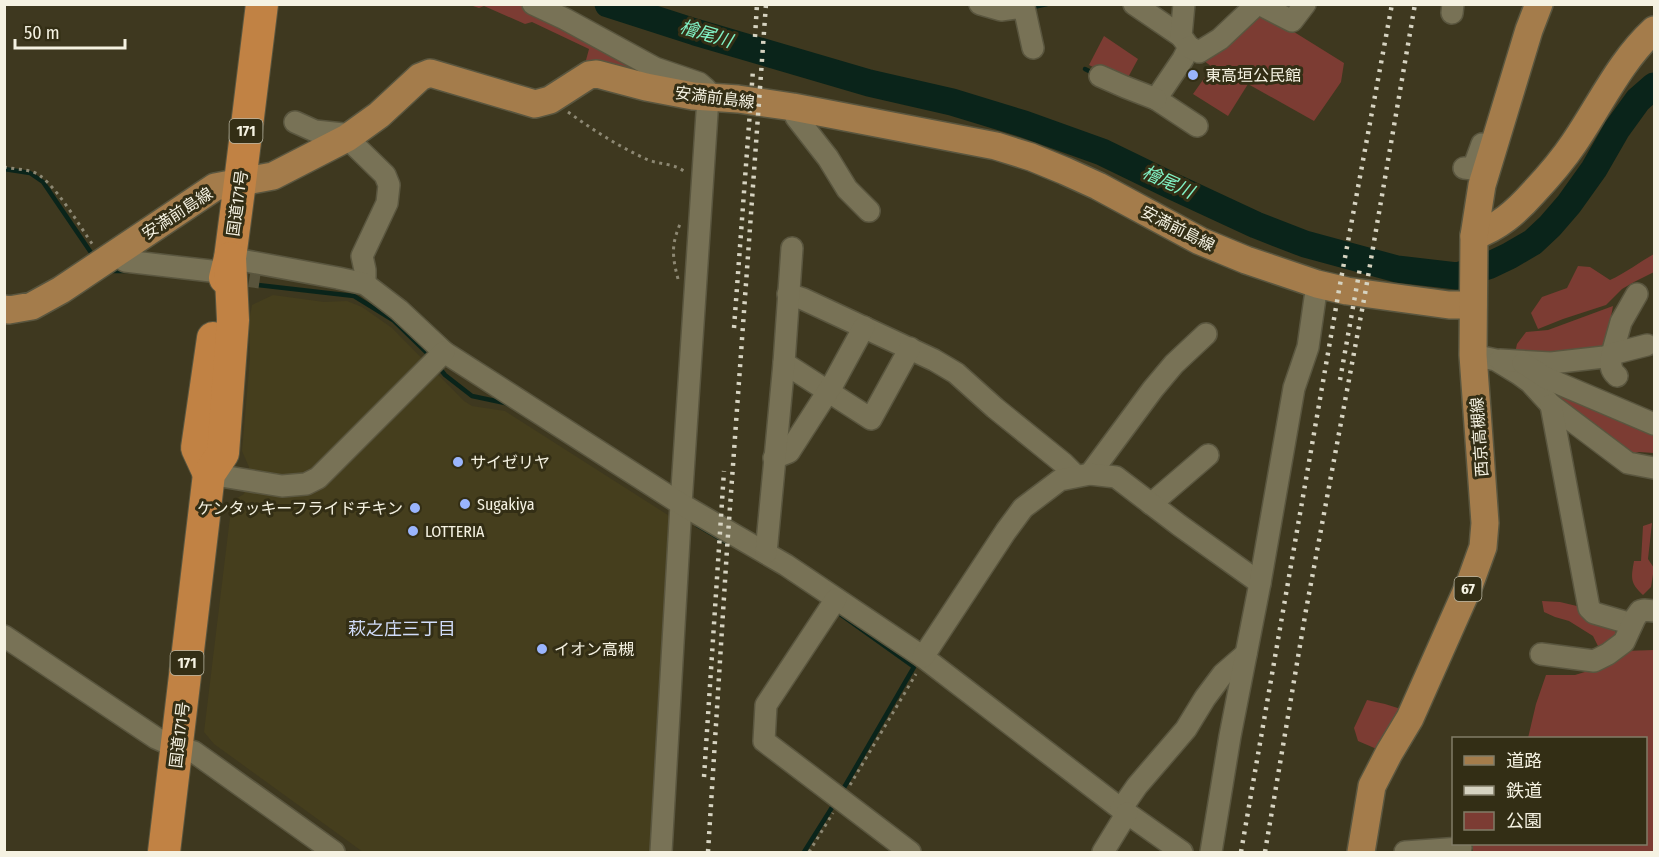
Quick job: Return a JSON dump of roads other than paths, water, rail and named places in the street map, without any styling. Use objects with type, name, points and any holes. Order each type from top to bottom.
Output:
[{"type":"highway","name":"国道171号","points":[[164,852],[209,474],[223,453],[233,320],[221,264],[240,182],[262,4]]},
{"type":"main road","name":"西京高槻線","points":[[1361,852],[1372,786],[1423,692],[1483,547],[1485,358],[1473,300],[1474,242],[1482,185],[1536,6]]},
{"type":"main road","points":[[1474,242],[1506,221],[1551,173],[1574,143],[1630,56],[1654,30]]},
{"type":"main road","name":"安満前島線","points":[[4,309],[32,306],[61,290],[215,188],[273,176],[347,138],[379,115],[420,78],[430,73],[535,104],[550,100],[593,74],[646,87],[708,98],[738,99],[793,107],[996,146],[1031,157],[1098,186],[1200,241],[1246,260],[1317,284],[1365,294],[1449,305],[1473,300]]},
{"type":"street","points":[[534,4],[655,68],[699,83],[706,89],[708,98],[661,852]]},
{"type":"street","points":[[980,4],[1001,10],[1028,5],[1033,48]]},
{"type":"street","points":[[1134,4],[1199,52],[1220,39],[1258,4],[1292,21],[1305,4]]},
{"type":"street","points":[[1156,99],[1183,59],[1184,4]]},
{"type":"street","points":[[1100,76],[1156,99],[1197,126]]},
{"type":"street","points":[[793,107],[796,117],[828,158],[847,189],[869,211]]},
{"type":"street","points":[[1464,168],[1473,169],[1491,118],[1502,121]]},
{"type":"street","points":[[295,122],[315,131],[344,134],[385,175],[389,185],[387,203],[362,256],[365,284]]},
{"type":"street","points":[[765,553],[784,363],[792,248]]},
{"type":"street","points":[[109,257],[125,261],[221,264],[339,278],[365,284],[399,310],[437,358],[765,553],[836,599],[923,657],[1124,811],[1182,852]]},
{"type":"street","points":[[260,278],[310,283],[339,278]]},
{"type":"street","points":[[1211,852],[1294,388],[1308,347],[1317,284]]},
{"type":"street","points":[[788,294],[910,348],[956,373],[1063,463],[1083,475]]},
{"type":"street","points":[[1617,376],[1611,371],[1612,354],[1621,322],[1637,294]]},
{"type":"street","points":[[774,458],[789,452],[828,392],[864,327]]},
{"type":"street","points":[[1083,475],[1174,364],[1206,334]]},
{"type":"street","points":[[1485,358],[1522,362],[1569,362],[1604,357],[1647,345]]},
{"type":"street","points":[[784,363],[871,418],[910,348]]},
{"type":"street","points":[[209,474],[282,486],[306,484],[318,478],[437,358]]},
{"type":"street","points":[[1485,358],[1530,382],[1551,405],[1628,463],[1654,468]]},
{"type":"street","points":[[1522,362],[1546,378],[1654,424]]},
{"type":"street","points":[[1551,405],[1589,608],[1594,613],[1632,624]]},
{"type":"street","points":[[1151,504],[1208,455]]},
{"type":"street","points":[[923,657],[1023,508],[1060,480],[1083,475],[1116,477],[1260,583]]},
{"type":"street","points":[[836,599],[766,705],[764,741],[909,852]]},
{"type":"street","points":[[1541,654],[1594,661],[1624,642],[1640,611],[1654,611]]},
{"type":"street","points":[[4,636],[156,738],[177,748],[194,752],[334,852]]},
{"type":"street","points":[[1103,852],[1137,786],[1186,729],[1223,674],[1246,654]]},
{"type":"street","points":[[1405,852],[1461,849]]},
{"type":"waterway","name":"檜尾川","points":[[608,4],[869,83],[952,102],[1024,124],[1102,152],[1256,225],[1305,244],[1397,269],[1457,276],[1509,256],[1533,242],[1550,226],[1594,169],[1617,129],[1638,100],[1654,86]]},
{"type":"waterway","points":[[1029,8],[1047,4]]},
{"type":"waterway","points":[[1085,69],[1095,74]]},
{"type":"waterway","points":[[4,169],[30,173],[43,182],[94,257]]},
{"type":"waterway","points":[[109,271],[128,271]]},
{"type":"waterway","points":[[258,285],[354,296],[393,320],[430,356]]},
{"type":"waterway","points":[[437,365],[445,375],[472,396],[509,405]]},
{"type":"waterway","points":[[697,525],[726,542]]},
{"type":"waterway","points":[[837,612],[914,667],[842,791]]},
{"type":"waterway","points":[[804,852],[836,801]]},
{"type":"tunnel","points":[[219,272],[260,278]]},
{"type":"railway","points":[[755,37],[757,4]]},
{"type":"railway","points":[[708,852],[766,4]]},
{"type":"railway","points":[[1241,852],[1339,290],[1392,4]]},
{"type":"railway","points":[[1265,852],[1415,4]]},
{"type":"railway","points":[[734,328],[753,70]]},
{"type":"railway","points":[[1340,380],[1360,268]]},
{"type":"railway","points":[[704,777],[724,471]]},
{"type":"place","name":"東高垣公民館","points":[[1193,75]]},
{"type":"place","name":"サイゼリヤ","points":[[458,462]]},
{"type":"place","name":"Sugakiya","points":[[465,504]]},
{"type":"place","name":"ケンタッキーフライドチキン","points":[[415,508]]},
{"type":"place","name":"LOTTERIA","points":[[413,531]]},
{"type":"place","name":"イオン高槻","points":[[542,649]]},
{"type":"district","name":"萩之庄三丁目","points":[[402,629]]}]
